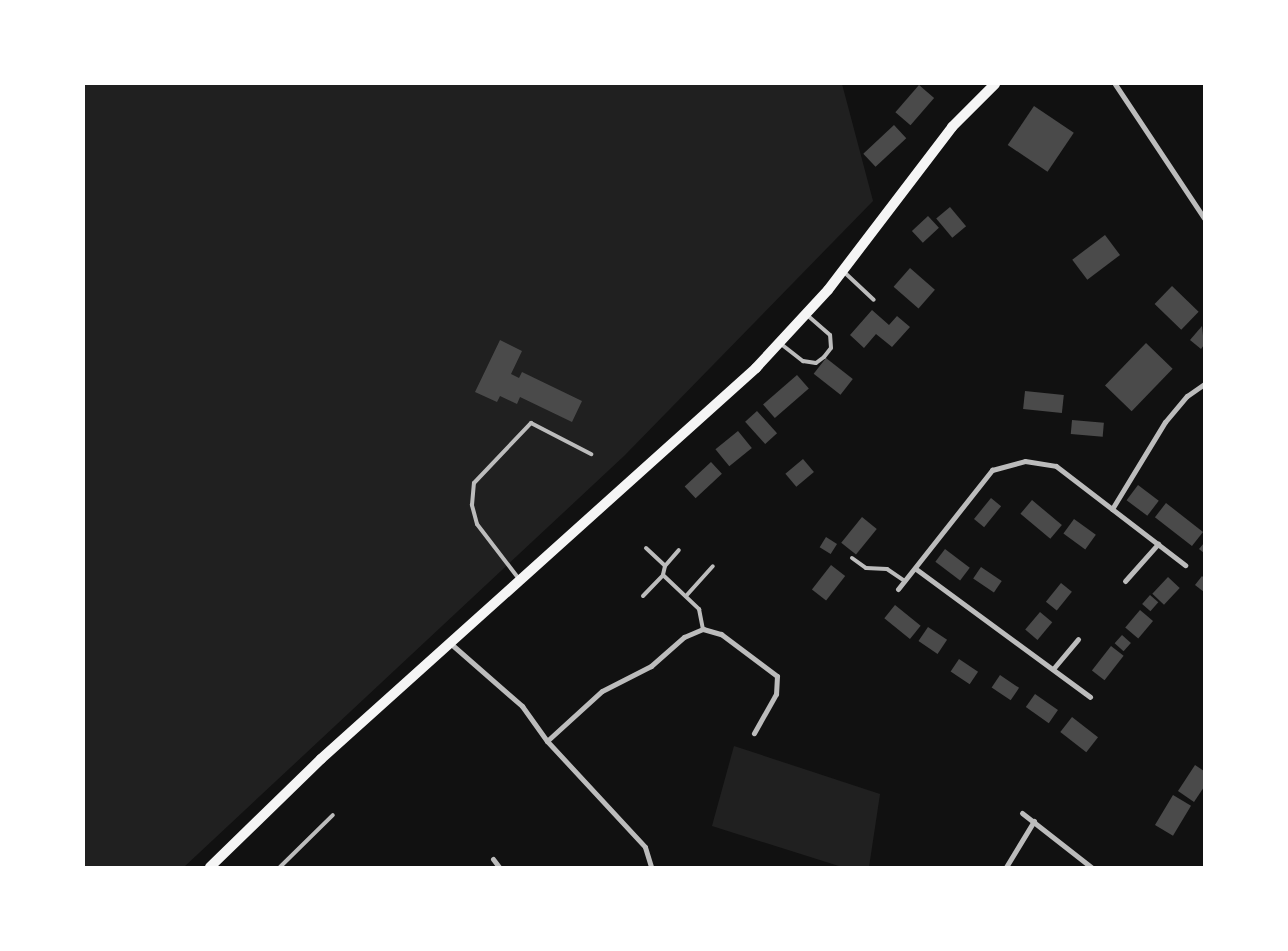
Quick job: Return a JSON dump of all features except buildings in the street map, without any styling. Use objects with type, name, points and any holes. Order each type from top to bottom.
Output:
[{"type":"main road","points":[[210,867],[519,579],[780,342],[843,271],[952,127],[995,84]]},
{"type":"street","points":[[1115,84],[1204,218]]},
{"type":"street","points":[[1112,509],[1165,422],[1187,396],[1204,384]]},
{"type":"street","points":[[898,589],[992,470],[1025,461],[1056,466],[1185,565]]},
{"type":"street","points":[[1125,580],[1158,544]]},
{"type":"street","points":[[916,568],[1090,697]]},
{"type":"street","points":[[547,741],[602,692],[651,666],[684,637],[703,629],[721,634],[777,676],[776,694],[754,733]]},
{"type":"street","points":[[1053,669],[1078,639]]},
{"type":"street","points":[[450,643],[514,698],[547,741],[645,847],[651,867]]},
{"type":"street","points":[[1022,813],[1091,867]]},
{"type":"street","points":[[1006,867],[1034,821]]},
{"type":"street","points":[[493,859],[499,867]]},
{"type":"lane","points":[[843,271],[874,300]]},
{"type":"lane","points":[[780,342],[803,361],[816,363],[824,357],[831,348],[830,335],[806,314]]},
{"type":"lane","points":[[519,579],[477,524],[472,505],[474,483],[531,423],[591,454]]},
{"type":"lane","points":[[646,548],[665,566]]},
{"type":"lane","points":[[643,596],[663,575],[665,566],[679,550]]},
{"type":"lane","points":[[852,558],[866,568],[887,569],[906,581]]},
{"type":"lane","points":[[686,596],[713,566]]},
{"type":"lane","points":[[663,575],[699,609],[703,629]]},
{"type":"lane","points":[[280,867],[333,815]]},
{"type":"shaded area","points":[[84,84],[842,84],[873,201],[624,456],[184,867],[84,867]]},
{"type":"shaded area","points":[[734,746],[880,794],[869,867],[842,867],[712,826]]}]
